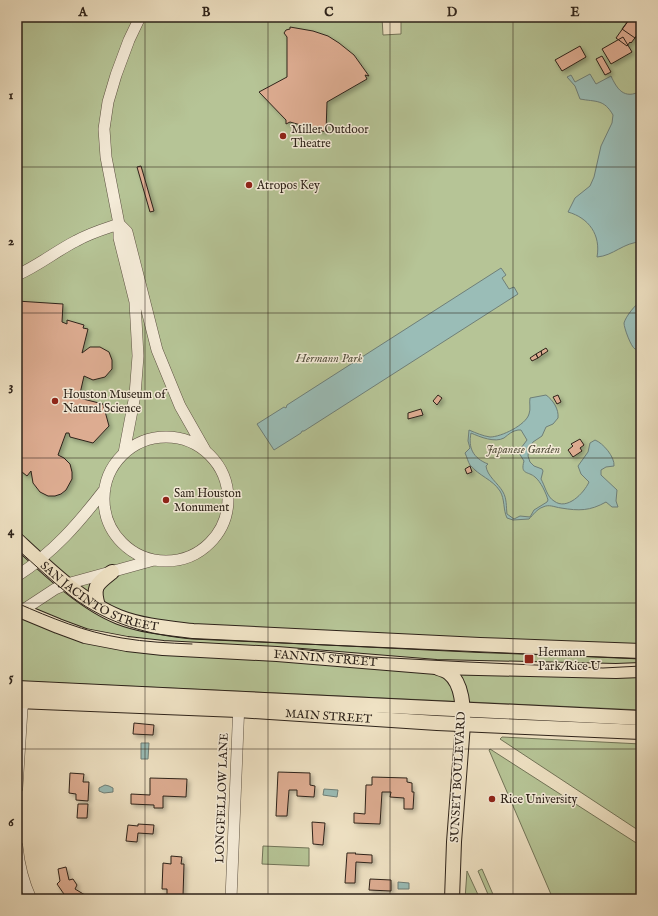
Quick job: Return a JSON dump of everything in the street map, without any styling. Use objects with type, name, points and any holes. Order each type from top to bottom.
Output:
[{"type":"main road","name":"SAN JACINTO STREET","points":[[17,540],[39,561],[87,600],[119,617],[149,625],[193,631]]},
{"type":"main road","points":[[98,606],[95,588],[97,584],[112,572]]},
{"type":"main road","name":"FANNIN STREET","points":[[19,611],[85,636],[127,644],[163,648],[277,654],[436,667],[616,671],[641,670]]},
{"type":"main road","name":"FANNIN STREET","points":[[193,631],[641,651]]},
{"type":"main road","name":"SUNSET BOULEVARD","points":[[436,667],[449,672],[456,681],[459,688],[463,710],[454,842],[452,899]]},
{"type":"main road","name":"MAIN STREET","points":[[17,688],[239,704],[463,724],[641,732]]},
{"type":"main road","name":"MAIN STREET","points":[[20,701],[239,704],[463,710],[641,718]]},
{"type":"street","points":[[124,454],[135,395],[138,356],[135,302],[119,238],[119,224],[106,157],[104,129],[108,102],[116,75],[129,40],[140,17]]},
{"type":"street","points":[[17,275],[36,266],[74,241],[119,224]]},
{"type":"street","points":[[119,224],[127,232],[159,357],[180,406],[205,451],[219,467],[227,489],[228,507],[223,524],[214,539],[200,551],[186,558],[170,561],[154,560],[138,555],[125,545],[115,534],[108,519],[104,504],[105,490],[112,470],[124,454],[140,443],[159,438],[178,438],[196,445],[205,451]]},
{"type":"street","points":[[17,576],[39,561],[66,536],[105,490]]},
{"type":"street","points":[[19,611],[55,589],[67,584],[154,560]]},
{"type":"street","points":[[17,788],[22,709],[20,701]]},
{"type":"street","name":"LONGFELLOW LANE","points":[[232,899],[239,704]]},
{"type":"street","points":[[17,846],[19,865],[25,886],[31,899]]},
{"type":"green space","name":"Hermann Park","points":[[17,17],[382,17],[383,35],[401,34],[401,17],[641,17],[641,710],[17,681]]},
{"type":"green space","points":[[502,737],[641,744],[641,832],[500,739]]},
{"type":"green space","points":[[490,749],[641,846],[641,899],[553,899],[489,750]]},
{"type":"green space","points":[[263,846],[309,848],[309,866],[262,864]]},
{"type":"green space","points":[[482,869],[495,899],[490,899],[478,871]]},
{"type":"green space","points":[[467,871],[480,899],[465,899]]},
{"type":"water","points":[[590,74],[596,84],[611,76],[619,89],[626,94],[641,91],[641,242],[629,244],[608,254],[597,257],[597,242],[592,228],[582,218],[568,212],[575,198],[590,186],[594,177],[601,146],[612,123],[613,115],[610,110],[599,102],[580,99],[575,86],[567,77],[571,75],[575,82]]},
{"type":"water","points":[[501,268],[506,275],[502,278],[509,289],[514,287],[518,294],[274,450],[257,424],[284,407],[286,408],[287,405]]},
{"type":"water","points":[[641,301],[641,349],[635,349],[630,341],[624,323],[631,311]]},
{"type":"water","points":[[546,395],[551,399],[558,411],[558,418],[553,424],[546,427],[542,436],[533,442],[529,448],[528,456],[530,462],[534,466],[542,469],[541,479],[550,497],[559,504],[564,504],[574,499],[587,486],[589,482],[581,474],[578,466],[588,452],[590,443],[595,440],[605,447],[613,459],[614,466],[606,467],[601,470],[601,475],[617,490],[616,501],[618,507],[612,507],[606,502],[584,510],[547,506],[539,509],[529,519],[513,520],[507,518],[503,497],[500,491],[493,483],[470,465],[465,453],[470,448],[468,441],[469,430],[490,437],[512,430],[527,418],[530,412],[530,398]],"holes":[[[521,430],[527,440],[521,448],[511,453],[519,453],[524,461],[524,471],[537,479],[548,500],[534,510],[530,517],[520,516],[514,519],[507,514],[506,500],[501,489],[488,473],[486,466],[488,464],[475,456],[471,448],[470,438],[471,433],[496,440],[504,438],[514,431]]]},
{"type":"water","points":[[141,743],[149,743],[148,759],[141,759]]},
{"type":"water","points":[[105,785],[113,788],[113,792],[104,793],[99,791],[99,788]]},
{"type":"water","points":[[324,789],[338,790],[337,797],[323,795]]},
{"type":"water","points":[[398,882],[409,883],[409,889],[398,889]]},
{"type":"building","points":[[625,17],[635,17],[633,21]]},
{"type":"building","points":[[631,17],[641,25],[641,30],[635,38],[622,29]]},
{"type":"building","points":[[631,17],[641,25],[641,30],[627,46],[616,38]]},
{"type":"building","points":[[290,27],[313,31],[328,36],[354,55],[369,76],[365,75],[367,79],[327,102],[326,132],[290,122],[286,124],[286,120],[259,92],[287,77],[287,37],[284,33],[286,30],[290,29]]},
{"type":"building","points":[[623,37],[632,52],[611,64],[602,49]]},
{"type":"building","points":[[580,46],[586,57],[562,71],[555,60]]},
{"type":"building","points":[[602,56],[611,72],[605,75],[596,59]]},
{"type":"building","points":[[141,166],[154,211],[150,212],[137,167]]},
{"type":"building","name":"Houston Museum of Natural Science","points":[[17,301],[63,304],[62,322],[67,324],[67,320],[84,325],[83,328],[88,329],[82,353],[90,347],[100,347],[109,352],[112,360],[112,369],[105,377],[93,380],[84,376],[79,398],[103,404],[109,426],[93,443],[70,437],[69,433],[66,433],[58,455],[70,464],[72,479],[66,490],[55,496],[48,496],[40,492],[33,483],[31,471],[27,476],[17,468]]},
{"type":"building","points":[[546,348],[548,351],[542,355],[541,351]]},
{"type":"building","points":[[541,351],[542,355],[538,358],[536,354]]},
{"type":"building","points":[[536,354],[538,358],[532,361],[530,358]]},
{"type":"building","points":[[438,395],[442,398],[437,405],[433,401]]},
{"type":"building","points":[[558,395],[561,402],[557,404],[553,397]]},
{"type":"building","points":[[421,409],[423,415],[408,419],[408,413]]},
{"type":"building","points":[[580,439],[584,445],[580,448],[582,451],[573,457],[568,450],[573,446],[571,444]]},
{"type":"building","points":[[470,466],[472,472],[467,474],[465,469]]},
{"type":"building","points":[[134,723],[154,725],[153,735],[133,734]]},
{"type":"building","points":[[278,772],[310,773],[310,785],[315,786],[314,797],[297,796],[297,790],[289,790],[287,816],[276,816]]},
{"type":"building","points":[[70,773],[84,774],[83,782],[89,782],[88,801],[76,800],[76,794],[69,793]]},
{"type":"building","points":[[372,777],[407,778],[407,782],[412,783],[412,792],[414,792],[413,809],[404,809],[404,798],[390,797],[391,792],[382,792],[380,824],[354,823],[354,813],[365,814],[366,785],[372,785]]},
{"type":"building","points":[[150,778],[187,779],[186,797],[163,796],[163,808],[154,808],[154,805],[131,804],[131,794],[150,795]]},
{"type":"building","points":[[78,804],[88,804],[87,818],[77,818]]},
{"type":"building","points":[[312,822],[325,823],[323,845],[313,844]]},
{"type":"building","points":[[138,824],[154,825],[153,834],[138,833],[137,842],[126,841],[128,825],[138,826]]},
{"type":"building","points":[[347,853],[372,855],[372,863],[356,862],[355,883],[345,883]]},
{"type":"building","points":[[171,856],[182,857],[181,864],[184,864],[183,896],[167,895],[167,889],[162,889],[163,863],[171,864]]},
{"type":"building","points":[[66,867],[69,880],[73,879],[77,885],[75,889],[85,895],[83,899],[75,899],[69,895],[66,897],[57,884],[60,881],[58,869]]},
{"type":"building","points":[[370,879],[391,880],[391,891],[369,890]]},
{"type":"building","points":[[150,895],[161,896],[160,899],[149,899]]},
{"type":"tram line","points":[[17,549],[72,597],[86,606],[129,627],[160,635],[192,639],[641,659]]},
{"type":"tram line","points":[[17,603],[68,624],[95,632],[131,639],[192,644]]},
{"type":"tram line","points":[[298,649],[372,657],[468,662],[603,668],[641,666]]},
{"type":"place","name":"Miller Outdoor Theatre","points":[[283,136]]},
{"type":"place","name":"Atropos Key","points":[[249,185]]},
{"type":"place","name":"Houston Museum of Natural Science","points":[[55,401]]},
{"type":"place","name":"Sam Houston Monument","points":[[166,500]]},
{"type":"place","name":"Hermann Park/Rice U","points":[[529,659]]},
{"type":"place","name":"Rice University","points":[[492,799]]},
{"type":"park label","name":"Japanese Garden","points":[[523,449]]}]
